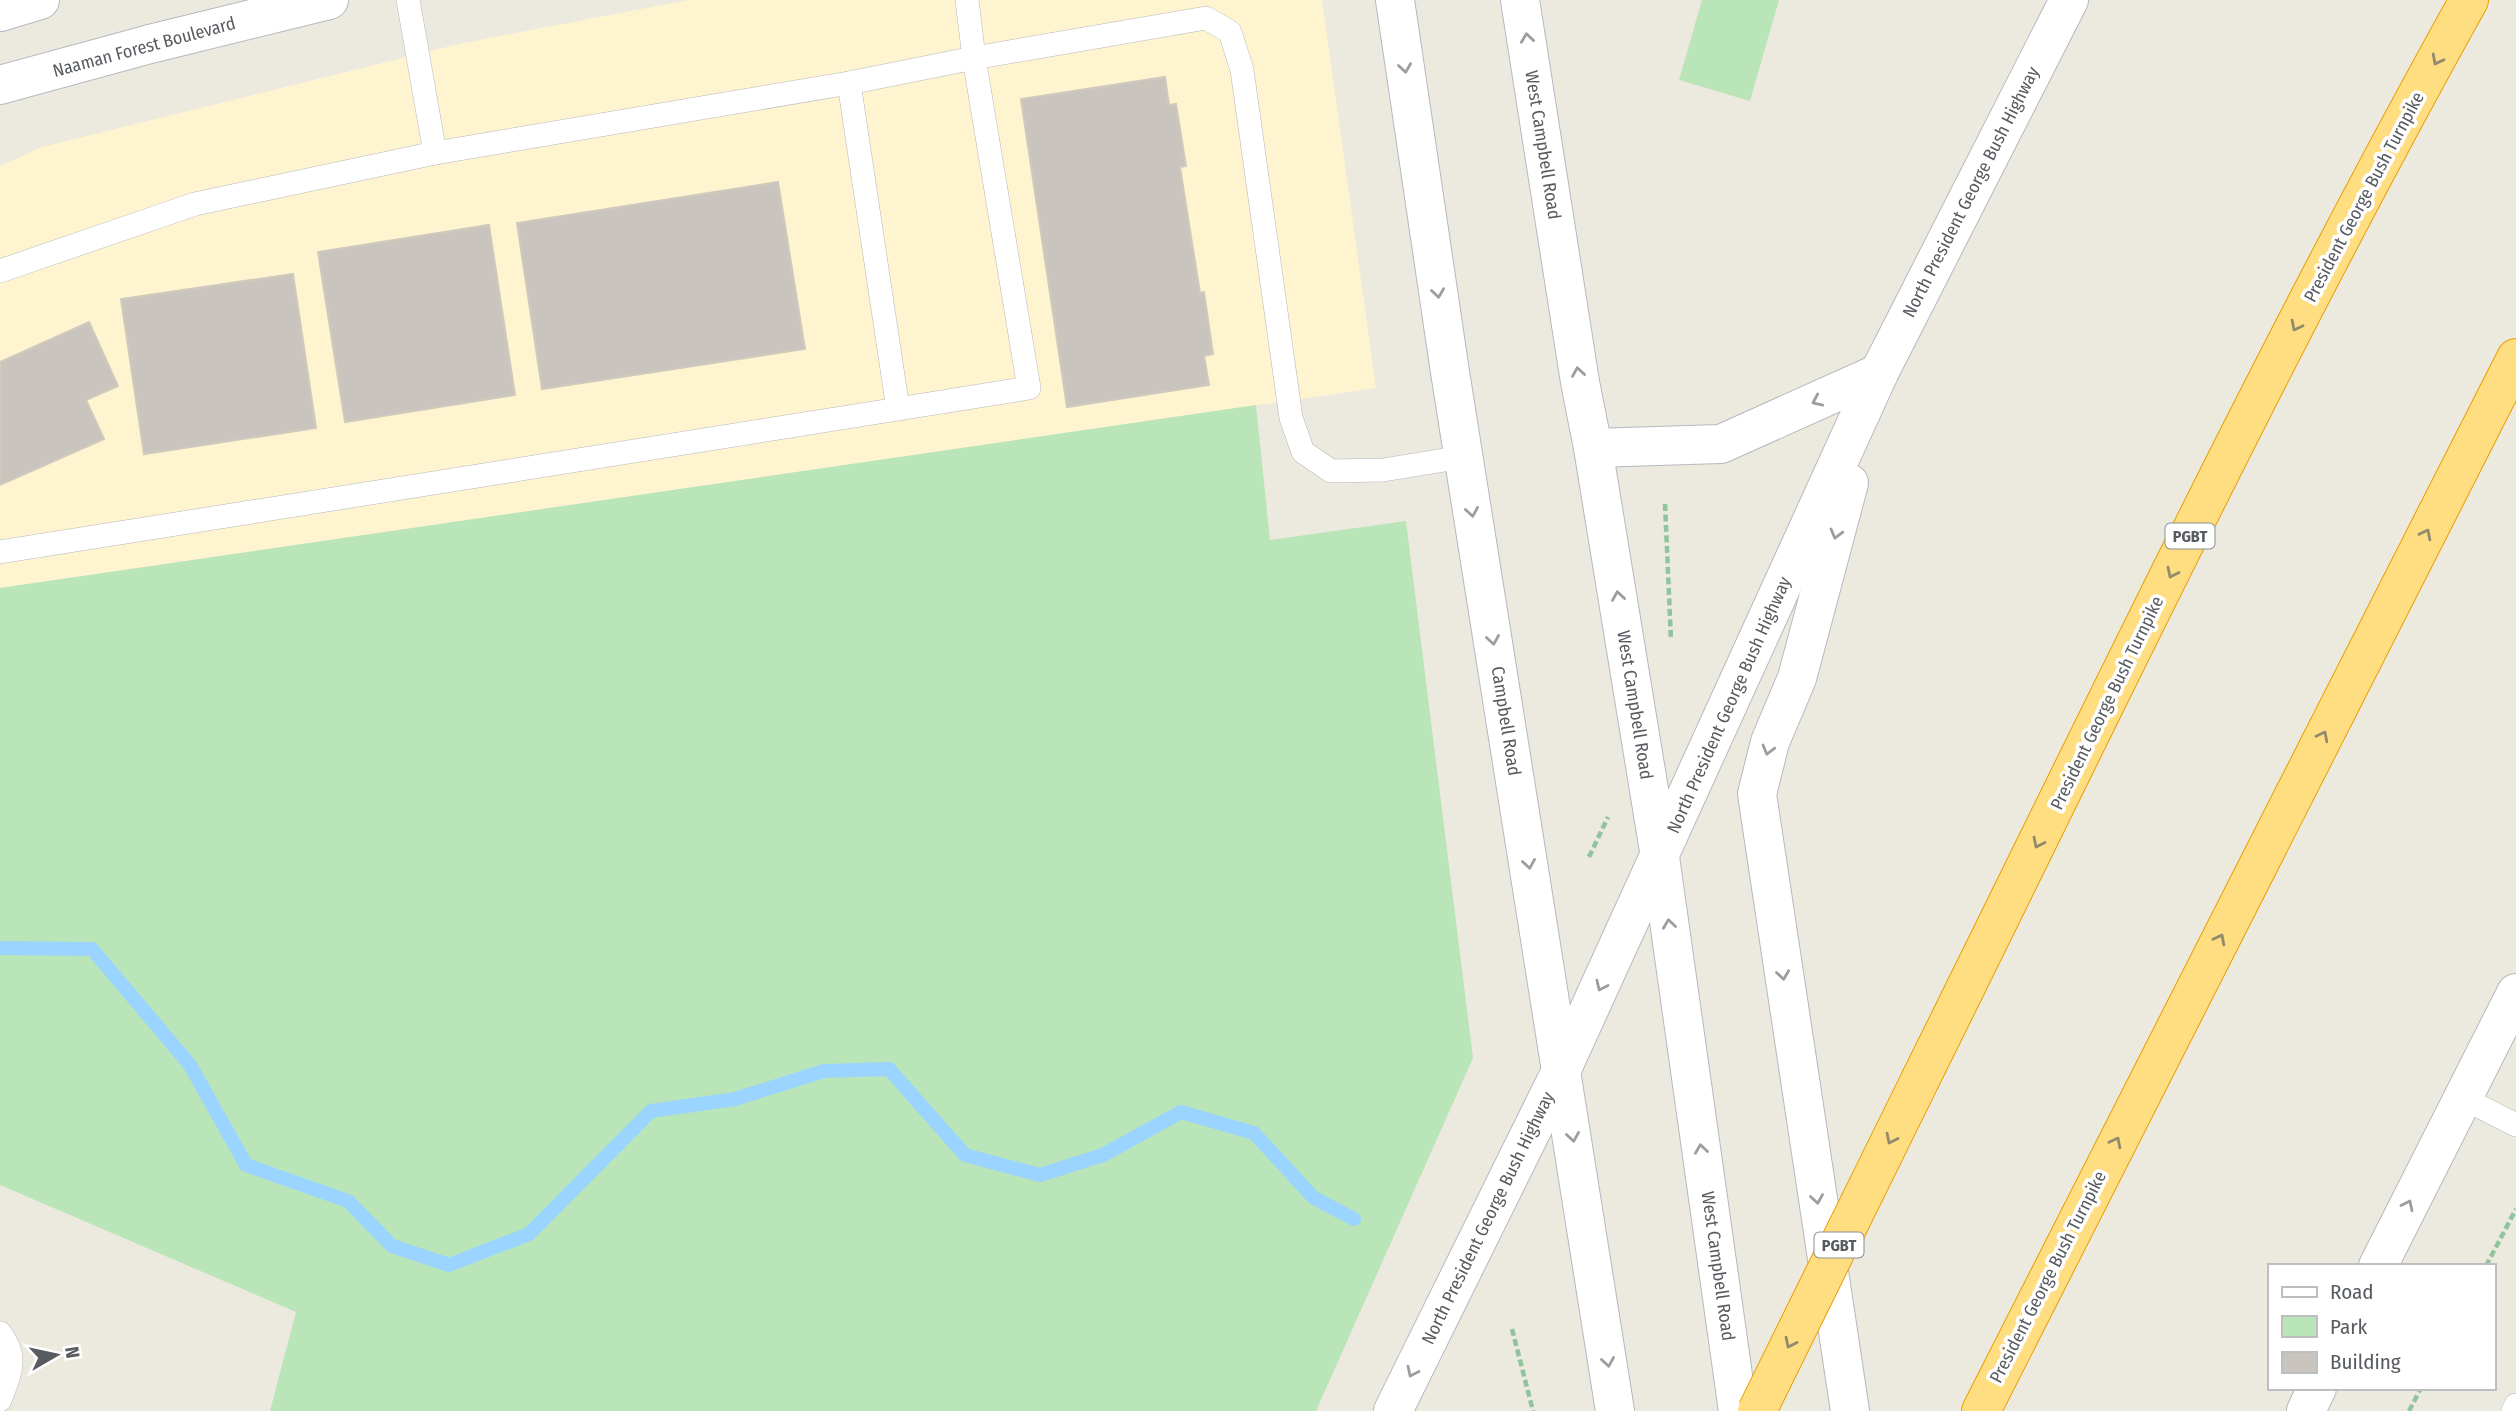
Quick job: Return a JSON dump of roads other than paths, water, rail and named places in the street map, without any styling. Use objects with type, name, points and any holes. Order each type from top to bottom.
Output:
[{"type":"highway","name":"President George Bush Turnpike","points":[[1757,1411],[2232,452],[2307,304],[2469,0]]},
{"type":"highway","name":"President George Bush Turnpike","points":[[1981,1411],[2516,358]]},
{"type":"main road","points":[[0,12],[40,0]]},
{"type":"main road","name":"Naaman Forest Boulevard","points":[[0,85],[150,44],[329,0]]},
{"type":"main road","name":"Campbell Road","points":[[1395,0],[1463,457],[1562,1069]]},
{"type":"main road","name":"West Campbell Road","points":[[1520,0],[1580,382],[1660,857],[1738,1411]]},
{"type":"main road","name":"North President George Bush Highway","points":[[1392,1411],[1562,1069],[1879,373],[2068,0]]},
{"type":"main road","points":[[1593,448],[1721,444],[1879,373]]},
{"type":"main road","points":[[1850,1411],[1757,794],[1770,742],[1797,678],[1879,373]]},
{"type":"main road","points":[[2379,1264],[2461,1097],[2516,993]]},
{"type":"main road","points":[[1562,1069],[1615,1411]]},
{"type":"main road","points":[[2306,1411],[2316,1390]]},
{"type":"lane","points":[[408,0],[435,153]]},
{"type":"lane","points":[[0,552],[1029,388],[974,58],[967,0]]},
{"type":"lane","points":[[0,271],[195,204],[435,153],[849,83],[974,58],[1206,18],[1230,32],[1242,70],[1291,418],[1303,452],[1331,471],[1382,470],[1463,457]]},
{"type":"lane","points":[[849,83],[898,410]]},
{"type":"lane","points":[[2461,1097],[2516,1125]]},
{"type":"lane","points":[[0,1333],[8,1344],[13,1367],[0,1399]]},
{"type":"lane","points":[[2513,1411],[2516,1405]]},
{"type":"waterway","points":[[0,948],[92,949],[190,1065],[246,1165],[348,1201],[392,1246],[449,1265],[529,1234],[651,1111],[735,1099],[824,1071],[889,1069],[965,1155],[1040,1175],[1103,1155],[1181,1112],[1254,1133],[1314,1198],[1354,1219]]}]
